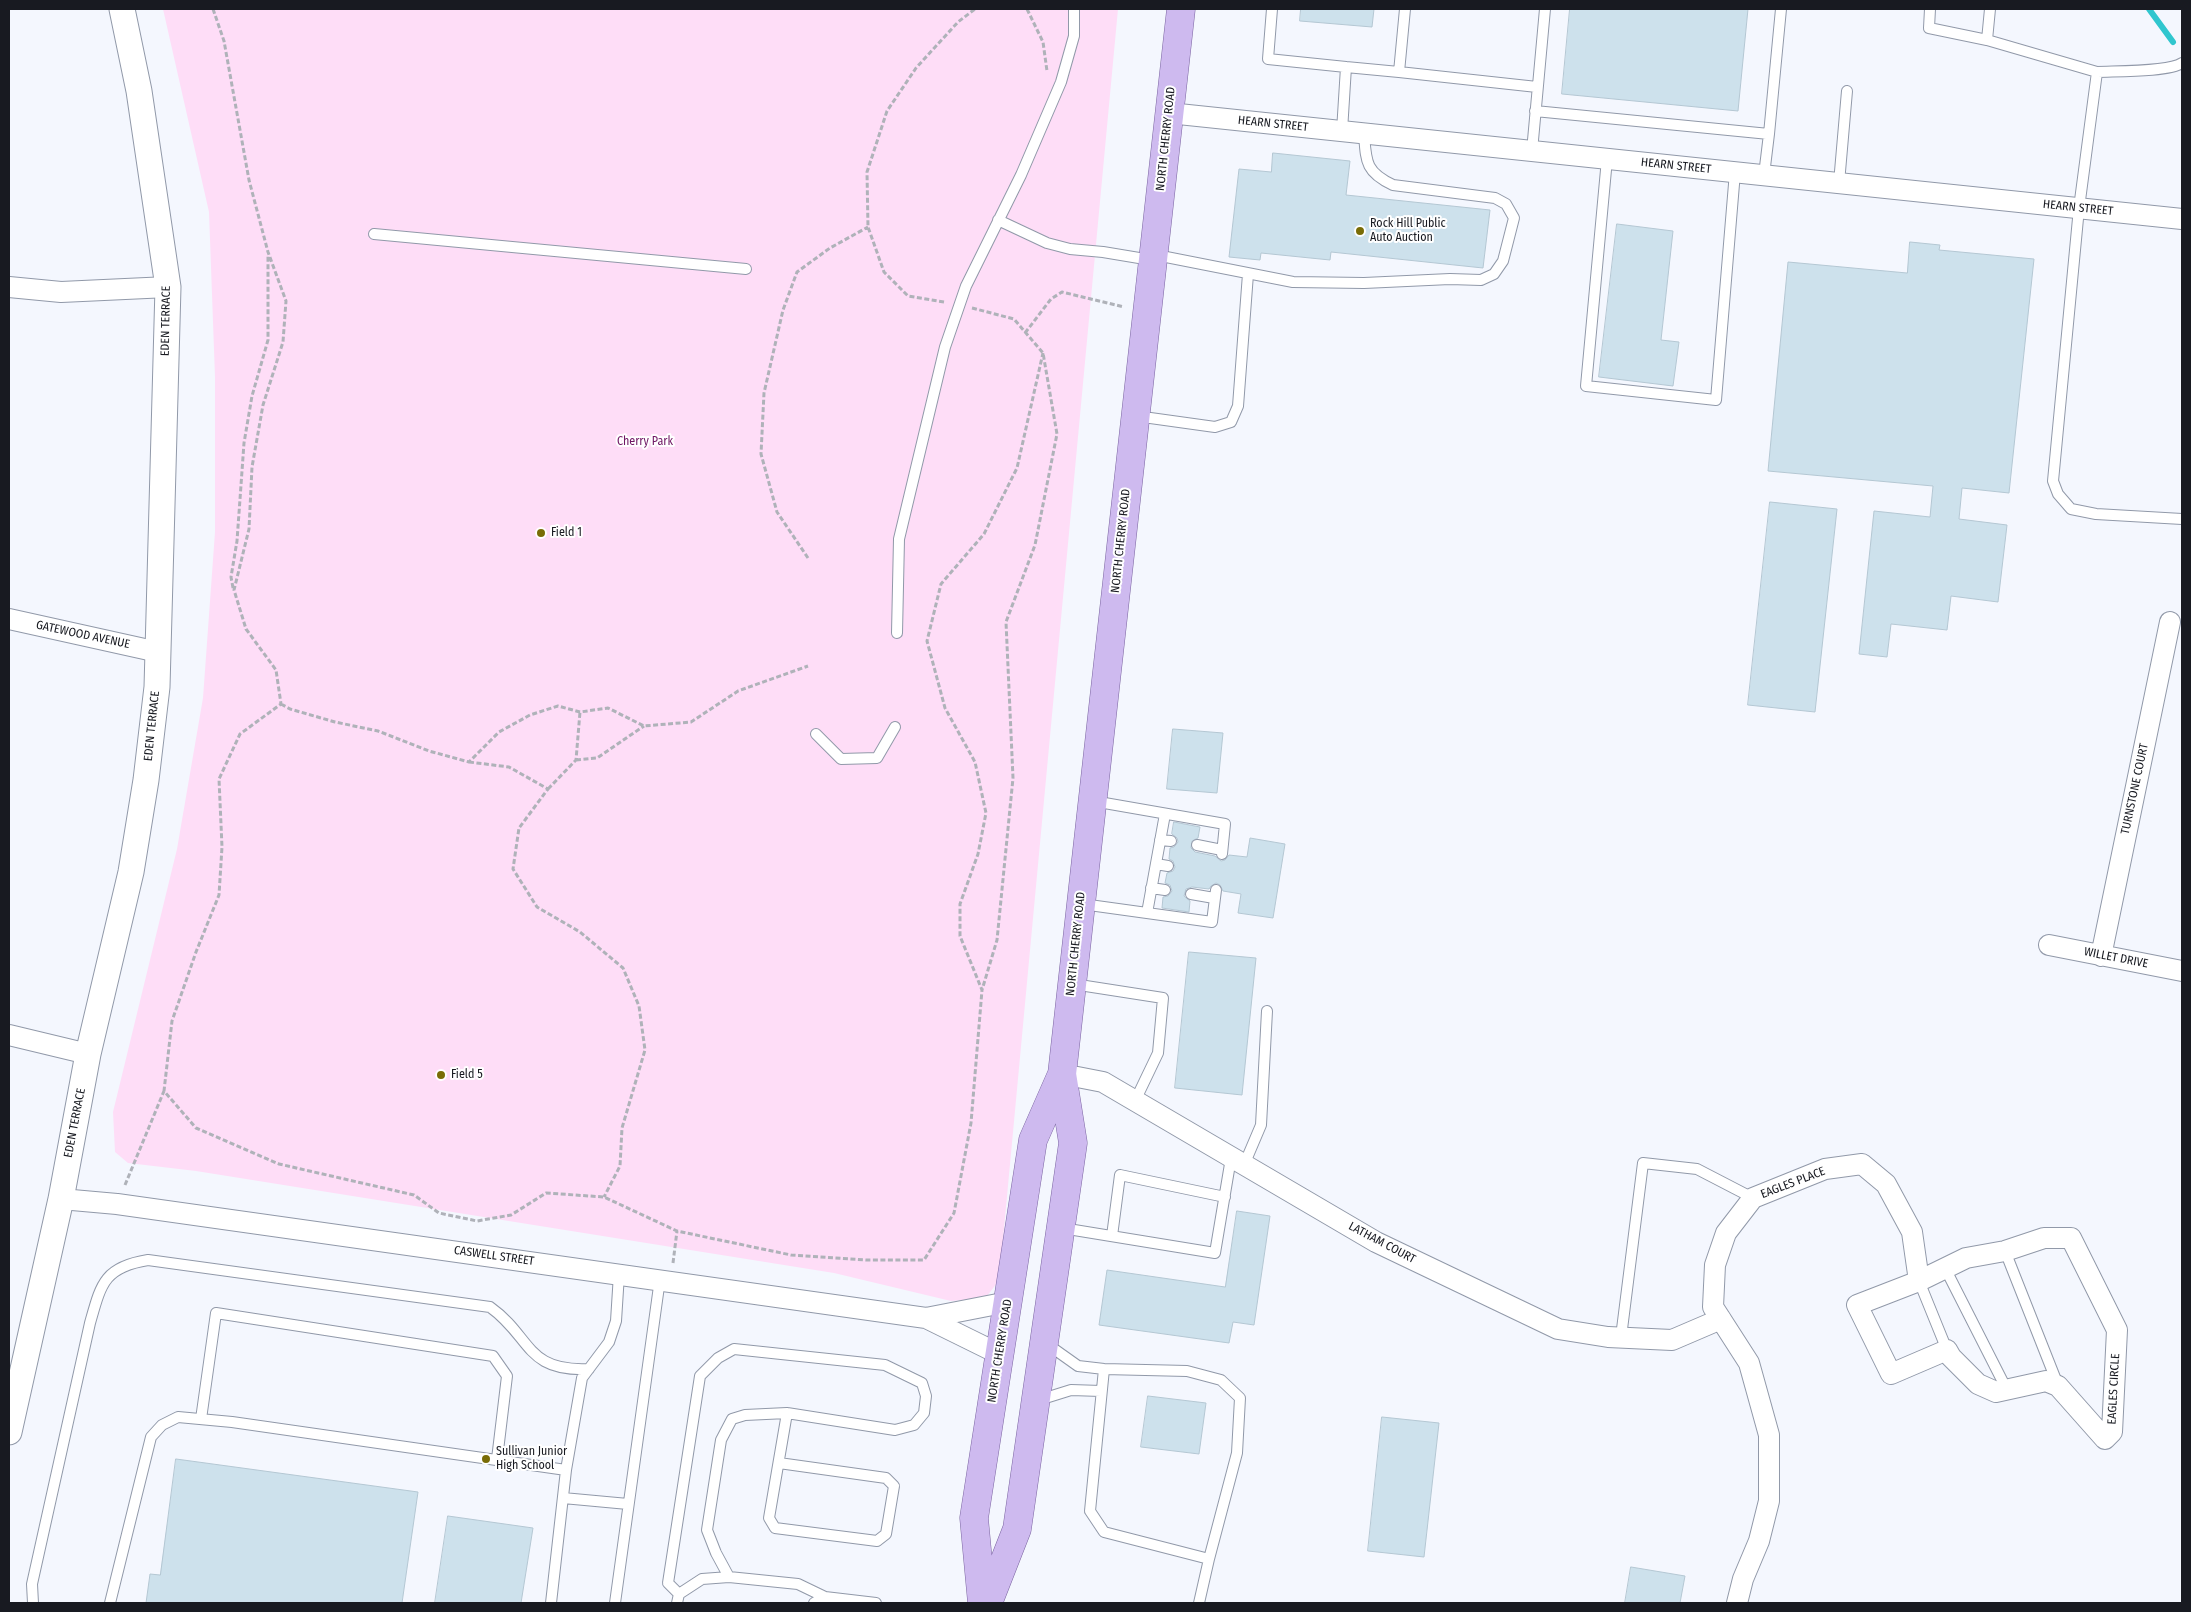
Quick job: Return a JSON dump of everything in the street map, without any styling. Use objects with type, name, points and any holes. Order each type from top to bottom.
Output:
[{"type":"main road","name":"NORTH CHERRY ROAD","points":[[988,1603],[1017,1529],[1073,1143],[1062,1074],[1181,9]]},
{"type":"main road","name":"NORTH CHERRY ROAD","points":[[982,1603],[974,1518],[1033,1140],[1062,1074]]},
{"type":"street","name":"EDEN TERRACE","points":[[9,1432],[61,1199],[88,1054],[131,872],[146,780],[157,688],[168,287],[141,100],[122,9]]},
{"type":"street","name":"HEARN STREET","points":[[1169,113],[2182,219]]},
{"type":"street","points":[[9,288],[61,292],[168,287]]},
{"type":"street","name":"GATEWOOD AVENUE","points":[[9,619],[158,652]]},
{"type":"street","name":"TURNSTONE COURT","points":[[2101,956],[2170,622]]},
{"type":"street","name":"WILLET DRIVE","points":[[2049,945],[2182,971]]},
{"type":"street","points":[[9,1035],[88,1054]]},
{"type":"street","name":"LATHAM COURT","points":[[1062,1074],[1103,1082],[1376,1242],[1558,1329],[1622,1337],[1672,1340],[1721,1319]]},
{"type":"street","name":"EAGLES PLACE","points":[[1737,1603],[1743,1579],[1759,1542],[1769,1502],[1769,1435],[1749,1363],[1713,1307],[1715,1265],[1726,1232],[1753,1198],[1825,1169],[1862,1164],[1886,1184],[1912,1232],[1919,1280]]},
{"type":"street","name":"CASWELL STREET","points":[[61,1199],[117,1204],[926,1318],[999,1354]]},
{"type":"street","name":"EAGLES CIRCLE","points":[[1947,1350],[1890,1374],[1857,1305],[1919,1280],[1966,1258],[2005,1251],[2044,1238],[2071,1238],[2117,1330],[2112,1432],[2105,1439],[2058,1386]]},
{"type":"street","name":"CASWELL STREET","points":[[926,1318],[1008,1302]]},
{"type":"street","points":[[1947,1350],[1951,1357],[1978,1384],[1996,1392],[2046,1381],[2058,1386]]},
{"type":"lane","points":[[897,633],[899,539],[945,347],[966,286],[1061,82],[1074,36],[1074,9]]},
{"type":"lane","points":[[1272,9],[1268,58],[1537,86]]},
{"type":"lane","points":[[1399,72],[1405,9]]},
{"type":"lane","points":[[1532,151],[1545,9]]},
{"type":"lane","points":[[1764,175],[1781,9]]},
{"type":"lane","points":[[1930,9],[1929,28],[1988,40],[2098,72],[2152,69],[2178,66],[2182,63]]},
{"type":"lane","points":[[1988,40],[1990,9]]},
{"type":"lane","points":[[1342,131],[1346,67]]},
{"type":"lane","points":[[2098,72],[2078,208],[2053,481],[2058,494],[2071,509],[2096,514],[2182,519]]},
{"type":"lane","points":[[1839,183],[1847,91]]},
{"type":"lane","points":[[1535,111],[1769,134]]},
{"type":"lane","points":[[998,220],[1047,243],[1070,249],[1153,258],[1294,282],[1338,284],[1450,279],[1481,280],[1494,274],[1503,260],[1514,218],[1506,204],[1495,198],[1393,185],[1379,179],[1366,162],[1364,133]]},
{"type":"lane","points":[[1607,159],[1586,386],[1716,400],[1735,172]]},
{"type":"lane","points":[[374,234],[746,269]]},
{"type":"lane","points":[[1135,416],[1215,427],[1231,422],[1238,406],[1248,274]]},
{"type":"lane","points":[[816,734],[842,759],[877,758],[895,727]]},
{"type":"lane","points":[[1092,800],[1225,824],[1222,852],[1197,845]]},
{"type":"lane","points":[[1147,913],[1165,814]]},
{"type":"lane","points":[[1160,840],[1171,841]]},
{"type":"lane","points":[[1156,864],[1168,866]]},
{"type":"lane","points":[[1151,888],[1164,890]]},
{"type":"lane","points":[[1081,904],[1212,922],[1215,894],[1191,894]]},
{"type":"lane","points":[[1072,984],[1163,998],[1158,1053],[1135,1102]]},
{"type":"lane","points":[[1061,1228],[1215,1253],[1224,1197],[1238,1161],[1261,1125],[1267,1011]]},
{"type":"lane","points":[[1622,1337],[1643,1164],[1697,1169],[1753,1198]]},
{"type":"lane","points":[[1112,1236],[1120,1175],[1224,1197]]},
{"type":"lane","points":[[2005,1251],[2058,1386]]},
{"type":"lane","points":[[33,1603],[32,1584],[90,1323],[98,1295],[107,1278],[116,1269],[148,1260],[490,1307],[506,1318],[526,1347],[538,1358],[553,1366],[571,1370],[588,1369]]},
{"type":"lane","points":[[1945,1268],[2007,1390]]},
{"type":"lane","points":[[551,1603],[566,1470],[582,1378],[609,1342],[616,1321],[619,1274]]},
{"type":"lane","points":[[615,1603],[647,1367],[665,1280]]},
{"type":"lane","points":[[1919,1280],[1947,1350]]},
{"type":"lane","points":[[200,1419],[216,1313],[493,1356],[507,1376],[497,1459]]},
{"type":"lane","points":[[1044,1342],[1060,1356],[1078,1366],[1104,1369],[1187,1371],[1221,1380],[1240,1398],[1237,1453],[1199,1603]]},
{"type":"lane","points":[[730,1577],[716,1553],[707,1530],[721,1440],[732,1419],[745,1415],[787,1413],[895,1430],[914,1425],[924,1413],[926,1396],[922,1383],[885,1366],[734,1349],[718,1358],[700,1376],[668,1583],[678,1599],[702,1579],[730,1577],[798,1584],[825,1596],[876,1603]]},
{"type":"lane","points":[[1104,1369],[1090,1510],[1104,1532],[1209,1559]]},
{"type":"lane","points":[[1036,1401],[1071,1390],[1101,1391]]},
{"type":"lane","points":[[778,1463],[886,1478],[894,1486],[886,1534],[877,1541],[775,1528],[769,1518],[778,1463],[787,1413]]},
{"type":"lane","points":[[110,1603],[151,1436],[162,1425],[178,1417],[232,1422],[566,1470]]},
{"type":"lane","points":[[563,1498],[628,1504]]},
{"type":"lane","points":[[814,1603],[825,1596]]},
{"type":"path","points":[[213,9],[224,41],[249,180],[268,252],[286,301],[283,342],[263,405],[252,467],[249,529],[234,590]]},
{"type":"path","points":[[164,1090],[196,1128],[279,1164],[414,1195],[439,1213],[477,1221],[511,1215],[546,1193],[604,1197],[676,1231],[790,1255],[866,1260],[924,1260],[954,1213],[971,1123],[982,990],[997,940],[1013,778],[1006,622],[1035,545],[1057,434],[1043,353],[1014,319],[959,305],[908,296],[884,272],[868,227],[867,172],[887,111],[916,68],[958,22],[975,9]]},
{"type":"path","points":[[1027,9],[1043,42],[1050,109]]},
{"type":"path","points":[[808,558],[777,512],[761,454],[764,393],[783,310],[797,272],[830,248],[868,227]]},
{"type":"path","points":[[268,252],[268,340],[252,396],[244,443],[237,541],[231,577],[246,629],[276,670],[281,704]]},
{"type":"path","points":[[1026,333],[1051,299],[1062,292],[1116,306],[1147,311]]},
{"type":"path","points":[[982,990],[960,936],[960,904],[978,854],[986,813],[976,762],[945,708],[927,642],[941,584],[984,534],[1017,468],[1043,353]]},
{"type":"path","points":[[576,760],[597,758],[644,726],[691,722],[738,690],[808,666]]},
{"type":"path","points":[[281,704],[290,709],[335,722],[378,731],[429,751],[469,762],[509,767],[548,789]]},
{"type":"path","points":[[117,1204],[164,1090],[172,1021],[219,894],[222,847],[219,779],[240,734],[281,704]]},
{"type":"path","points":[[469,762],[499,732],[530,715],[558,706],[580,712],[608,708],[644,726]]},
{"type":"path","points":[[580,712],[576,760],[548,789],[519,828],[513,868],[537,907],[580,932],[624,968],[639,1006],[645,1050],[622,1128],[620,1166],[604,1197]]},
{"type":"path","points":[[665,1280],[676,1231]]},
{"type":"green space","name":"Cherry Park","points":[[163,9],[1118,9],[1000,1271],[997,1283],[987,1296],[951,1301],[834,1273],[196,1171],[128,1163],[115,1152],[113,1112],[177,849],[203,698],[215,532],[215,377],[209,212]]},
{"type":"building","points":[[1301,9],[1374,9],[1372,27],[1300,21]]},
{"type":"building","points":[[1570,9],[1748,9],[1738,111],[1562,94]]},
{"type":"building","name":"Rock Hill Public Auto Auction","points":[[1273,153],[1350,161],[1346,195],[1490,210],[1483,268],[1331,252],[1330,260],[1261,253],[1260,260],[1229,257],[1239,169],[1271,172]]},
{"type":"building","points":[[1617,224],[1673,231],[1661,340],[1679,342],[1673,386],[1599,377]]},
{"type":"building","points":[[1910,242],[1940,245],[1939,250],[2034,259],[2009,493],[1962,488],[1959,519],[2007,525],[1998,602],[1951,596],[1947,630],[1891,624],[1887,657],[1859,654],[1874,511],[1930,517],[1933,486],[1768,471],[1788,262],[1907,273]]},
{"type":"building","points":[[1770,502],[1837,509],[1815,712],[1748,705]]},
{"type":"building","points":[[1173,729],[1223,733],[1217,793],[1167,789]]},
{"type":"building","points":[[1174,822],[1200,827],[1198,838],[1192,841],[1191,848],[1195,852],[1215,856],[1221,861],[1225,860],[1229,855],[1247,857],[1250,838],[1285,844],[1273,918],[1238,913],[1241,894],[1223,891],[1220,885],[1216,883],[1209,889],[1192,887],[1186,889],[1184,896],[1190,901],[1189,912],[1162,908],[1163,897],[1168,896],[1172,891],[1170,885],[1165,883],[1167,873],[1173,871],[1175,867],[1173,861],[1169,859],[1170,848],[1174,847],[1178,842],[1177,838],[1172,834]]},
{"type":"building","points":[[1189,952],[1256,958],[1242,1095],[1175,1088]]},
{"type":"building","points":[[1237,1211],[1270,1216],[1254,1325],[1233,1322],[1229,1343],[1099,1325],[1107,1270],[1225,1287]]},
{"type":"building","points":[[1148,1396],[1206,1403],[1199,1454],[1141,1447]]},
{"type":"building","points":[[1382,1417],[1439,1423],[1424,1557],[1368,1551]]},
{"type":"building","points":[[176,1459],[418,1492],[402,1603],[146,1603],[150,1574],[160,1575]]},
{"type":"building","points":[[448,1516],[533,1528],[521,1603],[435,1603]]},
{"type":"building","points":[[1631,1567],[1685,1576],[1680,1603],[1625,1603]]},
{"type":"waterway","points":[[2149,9],[2173,42]]},
{"type":"place","name":"Rock Hill Public Auto Auction","points":[[1360,231]]},
{"type":"place","name":"Field 1","points":[[541,533]]},
{"type":"place","name":"Field 5","points":[[441,1075]]},
{"type":"place","name":"Sullivan Junior High School","points":[[486,1459]]}]
